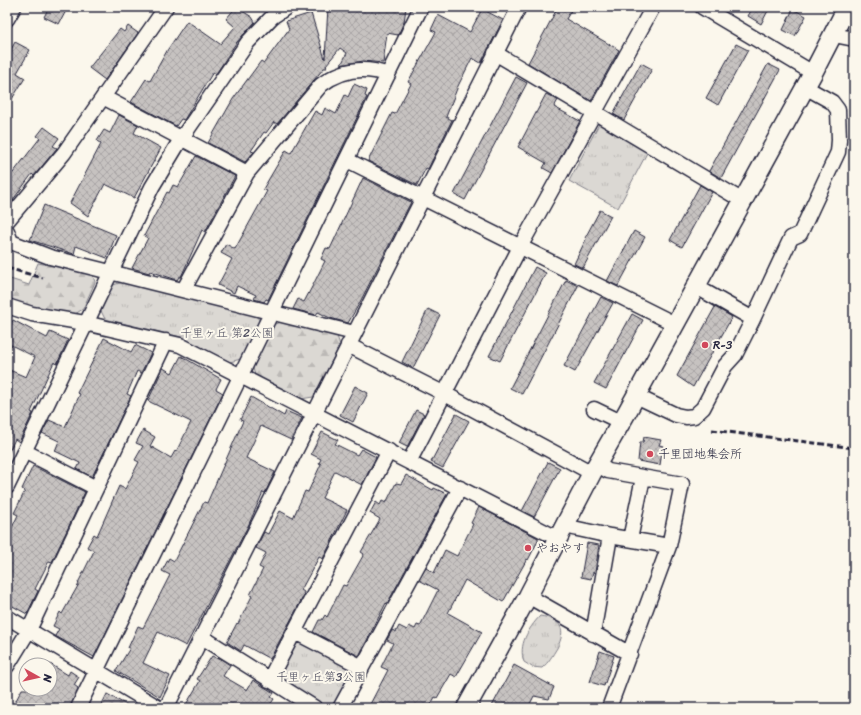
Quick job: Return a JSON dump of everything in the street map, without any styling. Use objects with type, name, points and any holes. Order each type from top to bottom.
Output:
[{"type":"street","points":[[7,19],[14,7]]},
{"type":"street","points":[[7,221],[64,153],[166,7]]},
{"type":"street","points":[[7,487],[85,322],[152,187],[181,139],[248,42],[272,17],[287,7]]},
{"type":"street","points":[[78,708],[421,7]]},
{"type":"street","points":[[166,708],[519,7]]},
{"type":"street","points":[[409,462],[520,247],[653,7]]},
{"type":"street","points":[[636,396],[676,415],[686,417],[694,416],[703,408],[725,366],[735,355],[791,238],[800,234],[838,152],[838,110],[832,102],[809,80],[702,7]]},
{"type":"street","points":[[466,708],[528,596],[594,469],[636,396],[834,35],[847,7]]},
{"type":"street","points":[[834,35],[854,39]]},
{"type":"street","points":[[495,53],[743,200]]},
{"type":"street","points":[[184,289],[247,173],[321,85],[332,77],[354,70],[368,69],[388,75]]},
{"type":"street","points":[[102,97],[247,173]]},
{"type":"street","points":[[347,160],[675,324]]},
{"type":"street","points":[[7,231],[11,242],[50,257],[184,289],[354,333]]},
{"type":"street","points":[[695,286],[753,319]]},
{"type":"street","points":[[7,306],[32,314],[85,322],[180,345],[240,377],[460,488],[560,532],[610,536],[669,546]]},
{"type":"street","points":[[7,666],[30,630],[166,341]]},
{"type":"street","points":[[348,345],[594,469],[682,484],[669,546],[609,708]]},
{"type":"street","points":[[594,409],[621,422]]},
{"type":"street","points":[[24,451],[96,488]]},
{"type":"street","points":[[269,680],[389,451]]},
{"type":"street","points":[[630,539],[643,478]]},
{"type":"street","points":[[340,708],[460,488]]},
{"type":"street","points":[[593,634],[610,536]]},
{"type":"street","points":[[528,596],[630,654]]},
{"type":"street","points":[[7,616],[159,708]]},
{"type":"street","points":[[295,632],[362,667]]},
{"type":"street","points":[[202,637],[315,708]]},
{"type":"green space","points":[[599,124],[648,151],[618,208],[569,181]]},
{"type":"green space","points":[[38,263],[92,273],[95,282],[83,309],[75,314],[24,305],[7,300],[7,278],[29,285]]},
{"type":"green space","name":"千里ヶ丘 第2公園","points":[[123,282],[183,295],[256,316],[261,322],[244,358],[230,362],[181,337],[105,319],[100,309],[113,285]]},
{"type":"green space","points":[[283,321],[337,336],[340,345],[313,397],[301,399],[255,375],[252,365],[272,325]]},
{"type":"green space","points":[[540,616],[547,617],[557,622],[562,630],[562,635],[557,648],[549,661],[542,668],[532,667],[524,662],[522,656],[525,638]]},
{"type":"green space","name":"千里ヶ丘第3公園","points":[[297,639],[355,669],[335,705],[324,705],[282,682],[281,672]]},
{"type":"building","points":[[49,7],[68,7],[59,24],[44,17]]},
{"type":"building","points":[[236,7],[252,17],[255,22],[236,43],[216,74],[213,72],[184,120],[181,119],[176,126],[131,102],[146,79],[150,81],[168,49],[187,21],[220,44],[235,27],[226,19]]},
{"type":"building","points":[[328,7],[406,8],[404,22],[398,35],[387,33],[383,63],[363,61],[341,65],[347,53],[340,48],[326,65],[327,68],[324,68],[277,124],[274,122],[266,133],[264,132],[251,151],[254,152],[245,162],[208,143],[233,99],[261,61],[264,63],[289,29],[286,21],[311,13],[325,59]]},
{"type":"building","points":[[558,7],[573,7],[566,19],[619,50],[591,101],[528,63]]},
{"type":"building","points":[[753,7],[770,7],[761,24],[748,16]]},
{"type":"building","points":[[482,9],[503,20],[481,63],[472,58],[458,86],[446,117],[452,120],[428,169],[426,168],[417,185],[368,161],[392,113],[395,114],[411,84],[408,82],[436,32],[431,30],[438,15],[470,32]]},
{"type":"building","points":[[793,9],[806,16],[795,36],[783,30]]},
{"type":"building","points":[[128,26],[138,33],[105,80],[89,68],[120,29],[124,32]]},
{"type":"building","points":[[15,42],[30,50],[17,73],[25,78],[7,107],[7,57]]},
{"type":"building","points":[[736,44],[748,50],[718,105],[706,98]]},
{"type":"building","points":[[641,63],[652,69],[624,120],[613,114]]},
{"type":"building","points":[[768,64],[780,70],[721,178],[709,171]]},
{"type":"building","points":[[516,77],[527,83],[465,200],[454,194]]},
{"type":"building","points":[[354,84],[367,90],[365,96],[367,97],[268,300],[266,299],[264,302],[254,299],[256,295],[237,286],[234,293],[218,285],[232,259],[221,253],[226,244],[235,249],[267,191],[263,189],[286,150],[291,153],[315,111],[322,115],[325,108],[336,114],[345,95],[348,97]]},
{"type":"building","points":[[546,94],[558,100],[554,107],[580,121],[552,173],[543,168],[546,163],[518,147]]},
{"type":"building","points":[[119,115],[138,125],[134,133],[161,148],[134,198],[105,184],[88,216],[70,203],[101,144],[97,141],[104,130],[110,133]]},
{"type":"building","points":[[44,127],[59,138],[53,146],[57,148],[34,176],[32,174],[7,208],[7,169],[13,173],[40,138],[37,136]]},
{"type":"building","points":[[196,156],[235,176],[205,232],[202,230],[181,277],[177,280],[150,271],[149,273],[132,268],[148,238],[144,236],[167,192],[169,193],[173,185],[178,187]]},
{"type":"building","points":[[363,178],[411,202],[359,304],[348,323],[330,318],[318,312],[316,315],[293,309],[298,299],[304,302],[325,261],[321,259],[326,248],[330,249]]},
{"type":"building","points":[[700,185],[712,192],[682,247],[670,240]]},
{"type":"building","points":[[44,205],[116,235],[107,258],[76,246],[74,254],[30,240]]},
{"type":"building","points":[[600,210],[611,216],[583,268],[574,264],[586,239],[585,238]]},
{"type":"building","points":[[634,231],[645,237],[618,286],[607,281]]},
{"type":"building","points":[[535,267],[546,273],[500,361],[489,356]]},
{"type":"building","points":[[566,280],[578,286],[522,394],[510,388]]},
{"type":"building","points":[[601,297],[613,303],[575,372],[564,366]]},
{"type":"building","name":"R-3","points":[[715,307],[732,317],[693,387],[677,376]]},
{"type":"building","points":[[428,309],[440,315],[413,368],[402,362]]},
{"type":"building","points":[[632,314],[643,320],[606,389],[594,383]]},
{"type":"building","points":[[13,320],[47,338],[50,332],[68,340],[57,364],[54,362],[31,412],[33,413],[19,442],[15,439],[7,456],[7,369],[26,377],[35,357],[7,343],[7,332]]},
{"type":"building","points":[[104,338],[131,352],[135,345],[151,353],[141,373],[137,371],[127,394],[131,396],[92,477],[77,469],[80,463],[55,451],[59,441],[42,433],[49,420],[65,427],[80,394],[77,393]]},
{"type":"building","points":[[181,356],[221,379],[216,389],[223,393],[94,657],[55,636],[59,629],[53,626],[60,612],[62,614],[79,584],[78,583],[94,551],[87,547],[94,534],[97,536],[119,486],[125,489],[139,462],[135,460],[143,446],[136,443],[143,430],[155,437],[150,446],[171,458],[175,451],[176,452],[191,422],[148,401],[163,368],[172,373]]},
{"type":"building","points":[[355,386],[368,393],[353,422],[340,415]]},
{"type":"building","points":[[251,397],[284,416],[286,411],[302,418],[291,440],[261,426],[246,458],[275,472],[265,493],[263,492],[249,524],[186,646],[158,632],[143,663],[170,676],[160,697],[116,671],[130,648],[128,648],[138,626],[143,628],[170,575],[162,571],[169,558],[174,561],[204,502],[207,503],[243,421],[240,420]]},
{"type":"building","points":[[416,410],[424,414],[407,447],[399,443]]},
{"type":"building","points":[[456,414],[469,421],[443,468],[431,462]]},
{"type":"building","points":[[322,432],[338,440],[335,444],[357,455],[361,449],[376,457],[362,485],[335,471],[322,498],[347,510],[323,559],[319,557],[301,590],[304,592],[303,597],[270,659],[244,645],[241,651],[227,642],[252,596],[250,595],[263,569],[259,567],[266,553],[256,548],[264,532],[268,534],[280,511],[293,518],[305,491],[308,492],[321,464],[319,463],[321,459],[311,454]]},
{"type":"building","name":"千里団地集会所","points":[[644,437],[661,440],[659,445],[663,446],[660,465],[638,461],[640,442],[643,442]]},
{"type":"building","points":[[548,462],[560,468],[534,517],[522,511]]},
{"type":"building","points":[[33,466],[85,492],[52,562],[49,561],[35,589],[38,591],[27,614],[7,603],[7,538],[18,515],[14,513],[25,491],[22,489]]},
{"type":"building","points":[[406,475],[433,490],[434,488],[447,494],[387,604],[386,603],[359,656],[313,632],[319,620],[322,620],[325,615],[327,617],[343,585],[346,586],[364,554],[361,552],[380,519],[370,513],[376,502],[380,505],[382,501],[386,503],[396,483],[401,484]]},
{"type":"building","points":[[479,507],[538,538],[538,541],[528,560],[527,559],[503,602],[465,580],[448,613],[482,632],[456,677],[451,674],[437,698],[435,697],[429,708],[368,708],[388,670],[381,667],[393,643],[387,640],[392,630],[396,632],[399,626],[407,630],[409,626],[415,629],[417,625],[420,626],[438,590],[419,580],[426,568],[434,573],[445,550],[457,556],[473,524],[471,523]]},
{"type":"building","points":[[587,543],[599,545],[595,573],[593,572],[591,579],[581,577]]},
{"type":"building","points":[[600,651],[614,656],[604,686],[590,682]]},
{"type":"building","points":[[212,656],[218,659],[219,658],[230,665],[223,676],[247,690],[253,680],[274,693],[271,697],[274,699],[268,708],[184,708],[200,681],[197,679]]},
{"type":"building","points":[[514,665],[554,687],[549,699],[534,696],[528,708],[491,708]]},
{"type":"building","points":[[58,669],[68,675],[70,671],[79,677],[74,685],[78,688],[70,708],[12,708],[18,697],[58,697]]},
{"type":"building","points":[[107,694],[132,708],[100,708]]},
{"type":"railway","points":[[7,268],[43,278]]},
{"type":"railway","points":[[712,430],[854,448]]},
{"type":"place","name":"R-3","points":[[705,345]]},
{"type":"place","name":"千里団地集会所","points":[[650,454]]},
{"type":"place","name":"やおやす","points":[[528,548]]}]
